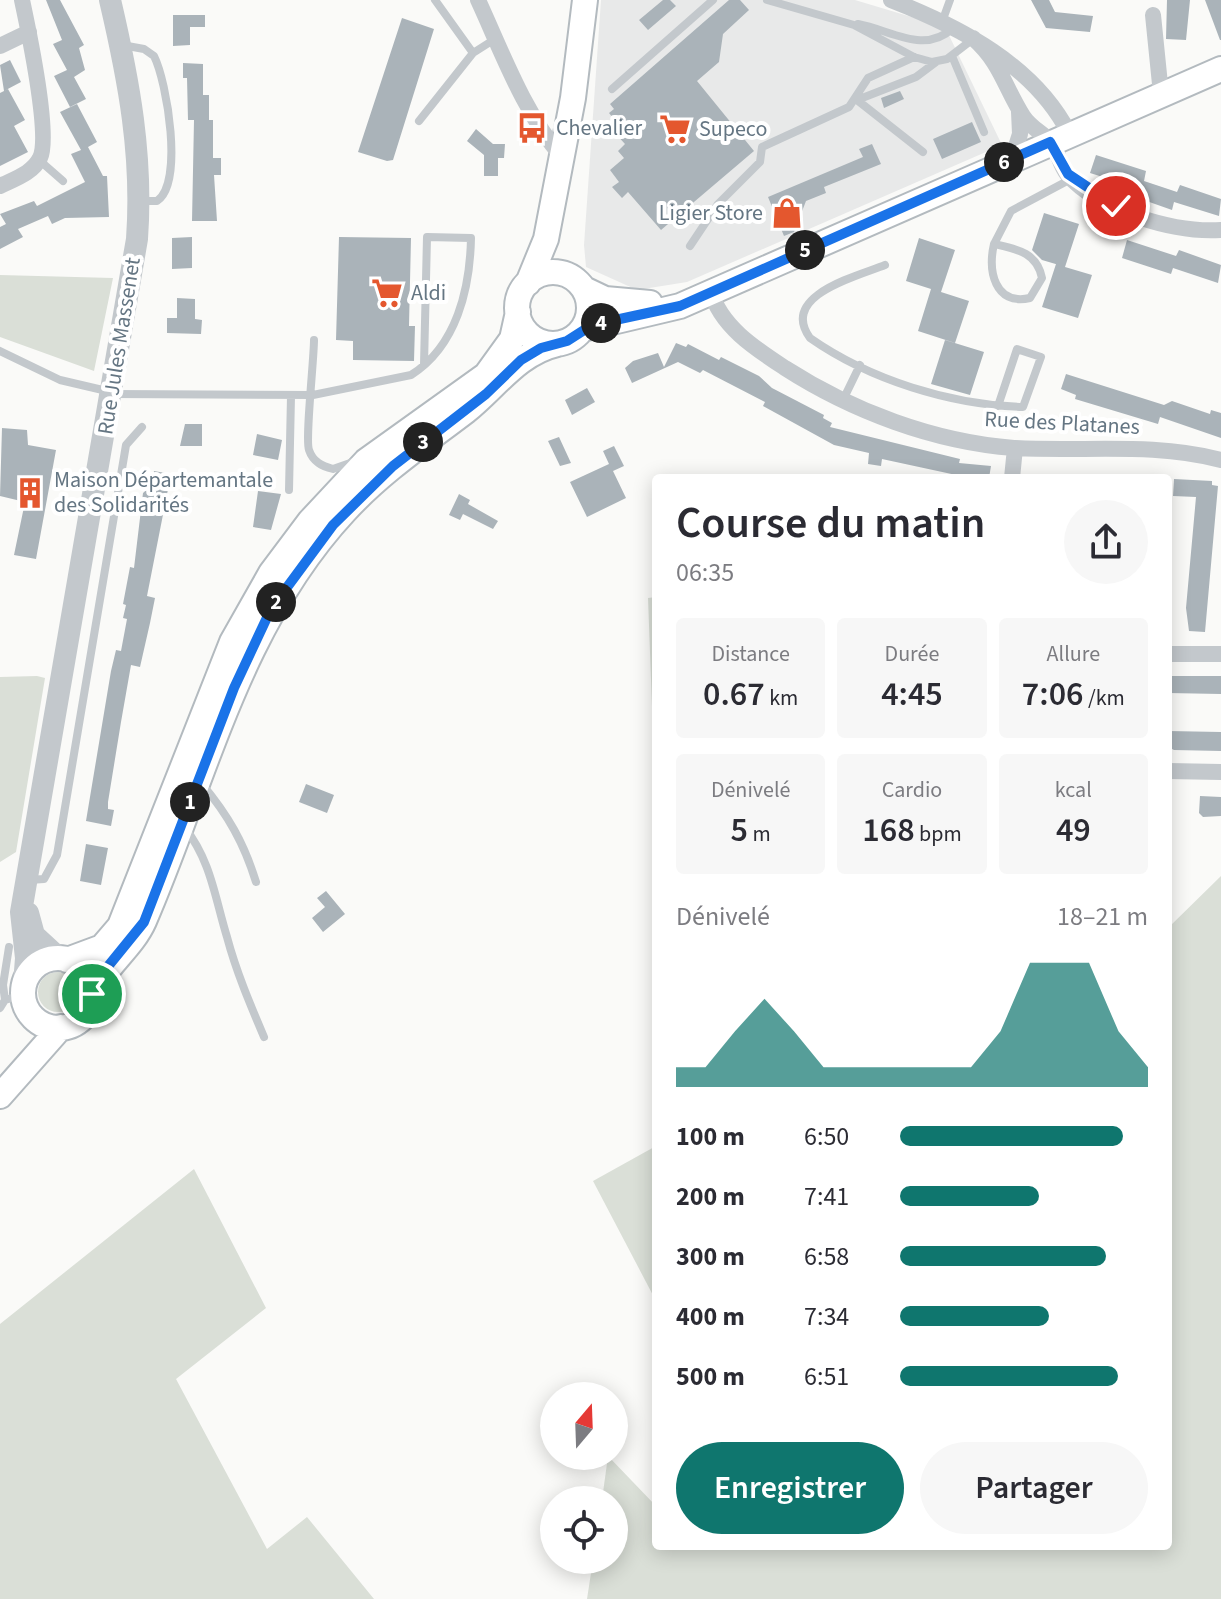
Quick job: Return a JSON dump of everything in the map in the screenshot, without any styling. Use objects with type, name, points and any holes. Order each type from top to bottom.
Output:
[{"type":"main road","points":[[0,1095],[21,1054],[16,1000],[39,964],[97,950],[118,931],[190,775],[232,642],[266,581],[328,501],[382,449],[468,391],[491,370],[512,339],[519,298],[543,249],[562,157],[585,0]]},
{"type":"main road","points":[[382,449],[486,394],[521,360],[570,340],[583,329],[680,306],[1059,137],[1221,69]]},
{"type":"main road","points":[[562,157],[561,245],[564,261],[589,307],[583,329]]},
{"type":"main road","points":[[528,283],[552,272],[605,299],[642,303],[669,301],[711,291]]},
{"type":"main road","points":[[518,312],[531,336],[541,342],[557,344]]},
{"type":"main road","points":[[0,1095],[61,1027],[83,1017],[108,966],[142,927],[182,824],[190,775]]},
{"type":"main road","points":[[63,959],[87,974],[92,994]]},
{"type":"main road","points":[[16,1000],[46,1026],[61,1027]]},
{"type":"street","points":[[0,186],[30,170],[39,160],[43,144],[22,0]]},
{"type":"street","name":"Rue Jules Massenet","points":[[16,1000],[26,958],[20,916],[133,265],[139,201],[135,116],[110,0]]},
{"type":"street","points":[[478,0],[540,127],[562,157]]},
{"type":"street","points":[[891,0],[973,38],[1046,97],[1072,178],[1108,202],[1156,222],[1180,229],[1221,230]]},
{"type":"street","points":[[1153,15],[1161,94]]},
{"type":"street","points":[[0,46],[29,32]]},
{"type":"street","points":[[973,38],[999,66],[1018,107],[1033,129],[1059,137]]},
{"type":"street","points":[[1012,159],[1020,134],[1018,107]]},
{"type":"street","name":"Rue des Platanes","points":[[711,291],[721,315],[752,344],[843,400],[924,430],[1015,448],[1152,449],[1221,460]]},
{"type":"street","points":[[1012,474],[1015,448]]},
{"type":"street","points":[[1172,654],[1221,654]]},
{"type":"street","points":[[1172,771],[1221,772]]},
{"type":"street","name":"Rue Jules Massenet","points":[[28,880],[32,930],[63,959]]},
{"type":"lane","points":[[435,0],[473,53]]},
{"type":"lane","points":[[612,89],[713,0]]},
{"type":"lane","points":[[767,0],[919,42],[938,40],[948,25],[950,0]]},
{"type":"lane","points":[[842,21],[914,57],[936,62]]},
{"type":"lane","points":[[419,121],[473,53],[496,38]]},
{"type":"lane","points":[[690,246],[718,204],[760,162],[762,147],[849,107],[857,100],[916,77],[936,62],[952,56],[973,38]]},
{"type":"lane","points":[[121,45],[144,49],[154,56],[168,122],[171,168],[168,188],[157,201],[139,201]]},
{"type":"lane","points":[[952,56],[984,132]]},
{"type":"lane","points":[[857,100],[868,78],[914,57]]},
{"type":"lane","points":[[857,100],[923,152]]},
{"type":"lane","points":[[39,160],[63,181]]},
{"type":"lane","points":[[994,244],[1020,251],[1036,260],[1042,278],[1030,298],[1011,297],[997,287],[991,268],[994,244],[1011,211],[1072,178]]},
{"type":"lane","points":[[0,351],[60,380],[111,393],[313,395],[404,378],[424,365],[445,340],[463,300],[469,277],[471,238],[427,237],[424,365]]},
{"type":"lane","points":[[885,265],[820,292],[810,301],[804,312],[804,326],[810,338],[860,365],[913,386],[968,402],[998,406],[1023,407],[1041,357],[1017,349],[998,406]]},
{"type":"lane","points":[[314,340],[313,395],[307,444],[315,461],[333,469],[341,468],[382,449]]},
{"type":"lane","points":[[843,400],[860,365]]},
{"type":"lane","points":[[289,490],[291,396]]},
{"type":"lane","points":[[393,427],[427,416]]},
{"type":"lane","points":[[28,880],[44,879],[55,860],[126,445],[142,427]]},
{"type":"lane","points":[[63,677],[87,681]]},
{"type":"lane","points":[[190,775],[229,815],[246,848],[256,882]]},
{"type":"lane","points":[[182,824],[199,845],[213,878],[226,936],[264,1037]]},
{"type":"lane","points":[[9,947],[3,985],[16,1000]]},
{"type":"shaded area","points":[[601,0],[855,0],[945,27],[1002,145],[687,282],[637,290],[586,267],[584,245]]},
{"type":"shaded area","points":[[0,275],[113,278],[94,371],[0,337]]},
{"type":"shaded area","points":[[648,598],[652,598],[652,706]]},
{"type":"shaded area","points":[[0,677],[45,678],[16,852],[0,862]]},
{"type":"shaded area","points":[[1221,876],[1221,1599],[587,1599],[591,1574],[628,1574],[628,1486],[604,1486],[606,1470],[621,1470],[652,1502],[652,1550],[1172,1550],[1172,924]]},
{"type":"shaded area","points":[[58,972],[72,978],[78,992],[72,1006],[58,1012],[44,1006],[38,992],[44,978]]},
{"type":"shaded area","points":[[652,1148],[652,1293],[593,1181]]},
{"type":"shaded area","points":[[194,1169],[266,1308],[176,1379],[267,1549],[307,1517],[374,1599],[0,1599],[0,1324]]},
{"type":"building","points":[[46,0],[60,0],[84,45],[79,48],[85,70],[74,77],[86,99],[70,107],[54,76],[67,70],[53,44],[62,40]]},
{"type":"building","points":[[663,0],[670,0],[676,6],[648,30],[639,20]]},
{"type":"building","name":"Supeco","points":[[729,0],[740,0],[749,10],[723,34],[719,62],[697,81],[754,151],[661,230],[628,192],[622,198],[612,187],[619,182],[610,170],[624,158],[618,151],[625,144],[615,133],[621,128],[609,113],[614,109],[610,104]]},
{"type":"building","points":[[1031,0],[1049,0],[1055,12],[1093,16],[1090,32],[1046,28]]},
{"type":"building","points":[[1167,0],[1190,0],[1186,40],[1166,39]]},
{"type":"building","points":[[1205,0],[1221,0],[1221,40],[1220,40]]},
{"type":"building","points":[[173,15],[205,15],[205,27],[190,27],[190,45],[173,46]]},
{"type":"building","points":[[402,18],[434,29],[393,160],[387,161],[358,152]]},
{"type":"building","points":[[10,60],[21,82],[4,91],[0,65]]},
{"type":"building","points":[[183,63],[203,64],[203,95],[209,95],[209,120],[213,120],[213,158],[221,158],[221,175],[214,175],[217,221],[192,221],[194,120],[188,120],[187,78],[183,78]]},
{"type":"building","points":[[8,89],[25,120],[14,126],[28,152],[0,166],[0,93]]},
{"type":"building","points":[[900,91],[904,99],[884,108],[881,98]]},
{"type":"building","points":[[77,104],[97,142],[88,147],[103,176],[107,176],[109,217],[65,218],[52,224],[48,216],[18,229],[23,237],[0,249],[0,227],[6,224],[0,214],[34,201],[37,206],[85,182],[71,154],[81,150],[60,112]]},
{"type":"building","points":[[972,122],[981,142],[942,159],[933,139]]},
{"type":"building","points":[[476,129],[493,144],[505,144],[504,158],[498,158],[498,176],[484,176],[484,155],[467,141]]},
{"type":"building","points":[[872,144],[881,164],[824,187],[826,193],[806,201],[794,232],[784,236],[768,197],[863,157],[859,149]]},
{"type":"building","points":[[1096,155],[1146,171],[1144,181],[1177,192],[1180,185],[1221,199],[1219,216],[1174,202],[1172,210],[1138,198],[1141,189],[1090,173]]},
{"type":"building","points":[[1044,213],[1079,224],[1065,267],[1092,275],[1078,318],[1042,307],[1056,264],[1042,260],[1032,250]]},
{"type":"building","points":[[192,237],[192,268],[172,269],[172,238]]},
{"type":"building","name":"Aldi","points":[[339,237],[411,238],[409,326],[415,326],[414,361],[353,360],[353,341],[336,340]]},
{"type":"building","points":[[919,238],[955,250],[941,292],[969,301],[955,343],[918,331],[931,289],[906,281]]},
{"type":"building","points":[[1127,240],[1176,256],[1179,250],[1221,265],[1218,283],[1173,268],[1171,274],[1122,258]]},
{"type":"building","points":[[177,298],[195,299],[195,319],[202,320],[201,334],[167,333],[167,318],[177,318]]},
{"type":"building","points":[[945,340],[984,352],[970,395],[931,384]]},
{"type":"building","points":[[676,343],[686,347],[688,344],[759,376],[772,388],[824,415],[823,418],[832,423],[830,427],[960,459],[959,463],[991,466],[990,474],[951,474],[882,459],[881,466],[868,464],[869,453],[834,445],[763,406],[765,402],[703,370],[700,373],[678,362],[632,383],[625,368],[633,361],[658,353],[664,367]]},
{"type":"building","points":[[1066,374],[1164,405],[1172,401],[1210,414],[1211,410],[1221,413],[1221,438],[1160,417],[1158,424],[1075,399],[1076,395],[1061,389]]},
{"type":"building","points":[[587,388],[595,402],[572,415],[565,400]]},
{"type":"building","points":[[185,424],[202,424],[202,446],[180,446]]},
{"type":"building","name":"Maison Départemantale des Solidarités","points":[[2,428],[27,430],[28,445],[56,450],[36,559],[14,555],[25,502],[0,496]]},
{"type":"building","points":[[257,434],[282,440],[278,460],[253,455]]},
{"type":"building","points":[[559,437],[571,463],[560,466],[548,441]]},
{"type":"building","points":[[614,446],[624,466],[613,471],[626,498],[587,517],[570,482],[609,464],[603,451]]},
{"type":"building","points":[[154,471],[171,474],[147,596],[155,598],[150,623],[140,667],[131,665],[121,722],[108,802],[108,809],[114,810],[111,826],[86,821],[111,671],[116,650],[121,651],[127,619],[123,618],[126,605],[123,604],[130,567],[134,568],[143,493],[151,486]]},
{"type":"building","points":[[1174,479],[1212,481],[1212,485],[1218,486],[1205,632],[1189,631],[1186,608],[1196,497],[1173,496]]},
{"type":"building","points":[[258,491],[281,494],[271,530],[253,527]]},
{"type":"building","points":[[459,494],[470,500],[468,504],[498,521],[493,529],[463,514],[460,520],[449,515]]},
{"type":"building","points":[[1172,676],[1221,676],[1221,694],[1172,693]]},
{"type":"building","points":[[1172,731],[1221,732],[1221,751],[1174,750]]},
{"type":"building","points":[[306,784],[334,795],[327,813],[299,802]]},
{"type":"building","points":[[1200,796],[1221,797],[1221,816],[1203,817],[1199,813]]},
{"type":"building","points":[[86,844],[108,848],[101,885],[80,881]]},
{"type":"building","points":[[326,891],[345,914],[323,932],[312,918],[325,907],[317,898]]},
{"type":"place","name":"Chevalier","points":[[532,128]]},
{"type":"place","name":"Supeco","points":[[675,129]]},
{"type":"place","name":"Ligier Store","points":[[787,213]]},
{"type":"place","name":"Aldi","points":[[387,293]]},
{"type":"place","name":"Maison Départemantale des Solidarités","points":[[30,493]]},
{"type":"route","points":[[92,994],[105,970],[144,922],[240,674],[271,609],[292,577],[345,510],[403,457],[486,394],[521,360],[541,348],[567,341],[592,325],[680,306],[1050,142],[1068,174],[1086,189],[1116,206]]}]
